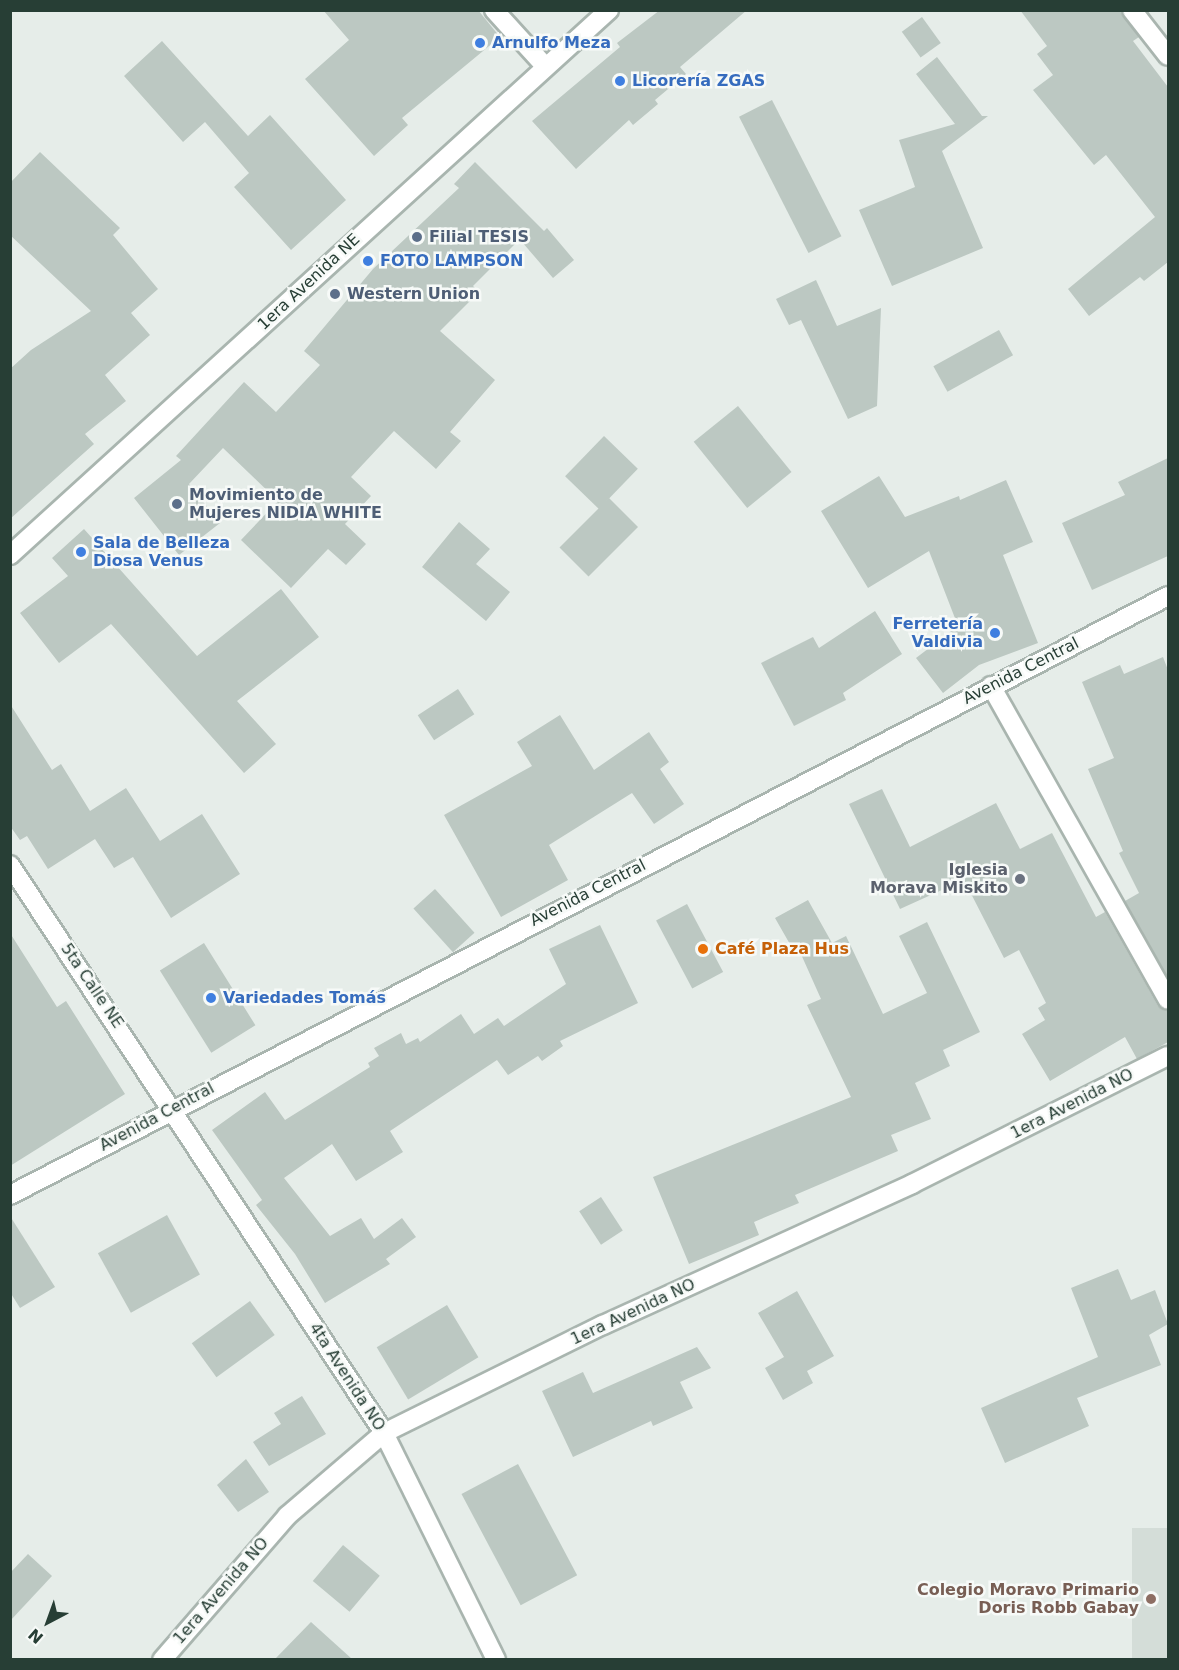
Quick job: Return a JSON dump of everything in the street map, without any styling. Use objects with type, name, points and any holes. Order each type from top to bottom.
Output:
[{"type":"street","points":[[494,10],[545,66]]},
{"type":"street","name":"1era Avenida NE","points":[[10,555],[609,10]]},
{"type":"street","points":[[1132,10],[1168,56]]},
{"type":"street","name":"Avenida Central","points":[[10,1195],[173,1108],[1168,596]]},
{"type":"street","points":[[991,686],[1168,1000]]},
{"type":"street","name":"5ta Calle NE","points":[[10,865],[173,1108]]},
{"type":"street","name":"1era Avenida NO","points":[[162,1659],[287,1516],[384,1433],[603,1325],[912,1184],[1168,1056]]},
{"type":"street","name":"4ta Avenida NO","points":[[173,1108],[384,1433],[496,1659]]},
{"type":"shaded area","name":"Colegio Moravo Primario Doris Robb Gabay","points":[[1132,1528],[1168,1528],[1168,1659],[1132,1659]]},
{"type":"building","points":[[323,10],[478,10],[500,37],[402,118],[408,125],[374,156],[305,79],[349,40]]},
{"type":"building","points":[[660,10],[747,10],[680,67],[686,74],[655,100],[658,104],[633,125],[629,120],[576,169],[532,121],[620,47],[617,43]]},
{"type":"building","points":[[1020,10],[1119,10],[1139,37],[1133,41],[1168,87],[1168,262],[1144,281],[1140,277],[1089,316],[1068,289],[1155,217],[1106,155],[1094,165],[1033,90],[1053,75],[1037,54],[1047,46]]},
{"type":"building","points":[[922,17],[941,43],[921,58],[902,32]]},
{"type":"building","points":[[162,41],[248,136],[270,115],[346,200],[291,250],[234,187],[249,173],[205,122],[183,142],[124,76]]},
{"type":"building","points":[[937,57],[982,116],[988,116],[942,151],[983,248],[892,286],[859,210],[915,187],[899,140],[955,124],[916,74]]},
{"type":"building","points":[[772,100],[841,236],[808,253],[739,117]]},
{"type":"building","points":[[40,152],[120,228],[113,235],[158,289],[131,313],[150,335],[105,375],[126,401],[85,434],[94,444],[10,519],[10,369],[31,350],[91,311],[10,235],[10,183]]},
{"type":"building","points":[[475,162],[544,231],[547,228],[574,260],[553,278],[522,242],[516,243],[473,286],[479,292],[440,331],[495,380],[450,432],[461,441],[436,469],[394,431],[351,477],[371,496],[345,524],[366,544],[346,565],[328,549],[291,588],[241,540],[278,501],[223,448],[189,484],[220,523],[179,555],[134,498],[181,460],[176,456],[244,382],[276,412],[320,365],[304,351],[373,269],[459,188],[454,184]]},
{"type":"building","points":[[816,280],[837,326],[881,308],[877,406],[848,419],[801,320],[789,325],[776,299]]},
{"type":"building","points":[[999,330],[1013,355],[947,392],[933,366]]},
{"type":"building","points":[[738,406],[791,472],[747,508],[694,442]]},
{"type":"building","points":[[604,436],[638,469],[599,509],[565,476]]},
{"type":"building","points":[[1168,458],[1168,556],[1092,590],[1062,523],[1125,495],[1118,482]]},
{"type":"building","points":[[879,476],[905,517],[959,496],[960,500],[1006,480],[1033,542],[1003,555],[1038,643],[979,665],[943,693],[916,658],[958,626],[929,551],[868,588],[821,511]]},
{"type":"building","points":[[609,498],[638,527],[588,576],[560,547]]},
{"type":"building","points":[[459,522],[490,549],[476,564],[510,592],[486,621],[422,567]]},
{"type":"building","points":[[84,529],[197,656],[281,589],[319,637],[237,701],[276,744],[244,773],[111,624],[59,663],[20,613],[68,576],[52,558]]},
{"type":"building","points":[[875,611],[902,654],[843,693],[846,700],[794,726],[761,663],[813,637],[819,648]]},
{"type":"building","points":[[1163,657],[1168,670],[1168,978],[1125,901],[1139,893],[1119,853],[1123,851],[1088,769],[1114,758],[1082,682],[1120,665],[1124,674]]},
{"type":"building","points":[[458,689],[474,714],[434,740],[418,715]]},
{"type":"building","points":[[10,704],[52,770],[61,764],[90,811],[126,788],[160,841],[202,814],[240,874],[171,918],[133,857],[114,868],[95,839],[48,869],[27,836],[20,840],[10,826]]},
{"type":"building","points":[[560,715],[594,770],[649,732],[669,762],[660,769],[684,804],[654,824],[632,793],[549,845],[568,880],[501,917],[444,815],[532,766],[517,742]]},
{"type":"building","points":[[882,789],[910,847],[996,803],[1020,849],[1052,833],[1096,917],[1105,912],[1158,1006],[1168,1011],[1168,1042],[1137,1059],[1125,1037],[1050,1081],[1022,1034],[1045,1020],[1038,1008],[1046,1003],[1019,950],[1004,958],[964,880],[900,909],[849,804]]},
{"type":"building","points":[[435,889],[474,933],[453,952],[413,908]]},
{"type":"building","points":[[808,900],[832,943],[846,936],[883,1014],[927,993],[899,936],[927,922],[980,1032],[943,1050],[950,1066],[915,1083],[931,1119],[891,1135],[898,1151],[795,1195],[799,1203],[754,1222],[759,1235],[689,1264],[653,1177],[851,1097],[807,1005],[821,999],[796,943],[791,946],[775,918]]},
{"type":"building","points":[[687,904],[723,972],[692,988],[656,920]]},
{"type":"building","points":[[600,925],[638,1003],[560,1041],[563,1046],[542,1061],[538,1056],[508,1075],[497,1060],[390,1131],[403,1152],[356,1181],[332,1144],[284,1178],[330,1236],[361,1218],[374,1239],[402,1218],[416,1237],[386,1259],[390,1264],[325,1303],[295,1254],[256,1205],[262,1200],[212,1130],[265,1092],[285,1120],[370,1067],[368,1063],[379,1056],[374,1048],[401,1033],[406,1044],[418,1038],[420,1042],[461,1014],[474,1034],[498,1018],[504,1026],[566,984],[549,949]]},
{"type":"building","points":[[10,933],[57,1007],[66,1001],[125,1094],[10,1166]]},
{"type":"building","points":[[204,943],[255,1025],[211,1053],[160,971]]},
{"type":"building","points":[[601,1197],[623,1231],[601,1245],[579,1211]]},
{"type":"building","points":[[167,1215],[200,1274],[131,1313],[98,1253]]},
{"type":"building","points":[[10,1216],[55,1287],[20,1308],[10,1292]]},
{"type":"building","points":[[1118,1269],[1131,1300],[1155,1290],[1168,1324],[1149,1335],[1161,1365],[1077,1398],[1089,1426],[1005,1463],[981,1408],[1098,1357],[1071,1288]]},
{"type":"building","points":[[797,1291],[834,1356],[807,1371],[813,1383],[783,1400],[765,1368],[784,1357],[758,1313]]},
{"type":"building","points":[[250,1301],[275,1335],[216,1377],[192,1343]]},
{"type":"building","points":[[447,1305],[478,1357],[408,1400],[377,1347]]},
{"type":"building","points":[[697,1347],[711,1368],[680,1382],[693,1408],[653,1426],[651,1421],[573,1457],[542,1391],[583,1372],[593,1393]]},
{"type":"building","points":[[302,1396],[326,1434],[269,1466],[253,1442],[281,1424],[274,1413]]},
{"type":"building","points":[[246,1459],[269,1492],[238,1512],[217,1485]]},
{"type":"building","points":[[518,1464],[577,1575],[521,1605],[461,1494]]},
{"type":"building","points":[[343,1545],[380,1576],[350,1612],[313,1581]]},
{"type":"building","points":[[28,1554],[52,1576],[10,1621],[10,1573]]},
{"type":"building","points":[[311,1622],[352,1659],[275,1659]]},
{"type":"place","name":"Arnulfo Meza","points":[[480,43]]},
{"type":"place","name":"Licorería ZGAS","points":[[620,81]]},
{"type":"place","name":"Filial TESIS","points":[[417,237]]},
{"type":"place","name":"FOTO LAMPSON","points":[[368,261]]},
{"type":"place","name":"Western Union","points":[[335,294]]},
{"type":"place","name":"Movimiento de Mujeres NIDIA WHITE","points":[[177,504]]},
{"type":"place","name":"Sala de Belleza Diosa Venus","points":[[81,552]]},
{"type":"place","name":"Ferretería Valdivia","points":[[995,633]]},
{"type":"place","name":"Iglesia Morava Miskito","points":[[1020,879]]},
{"type":"place","name":"Café Plaza Hus","points":[[703,949]]},
{"type":"place","name":"Variedades Tomás","points":[[211,998]]},
{"type":"place","name":"Colegio Moravo Primario Doris Robb Gabay","points":[[1151,1599]]}]
